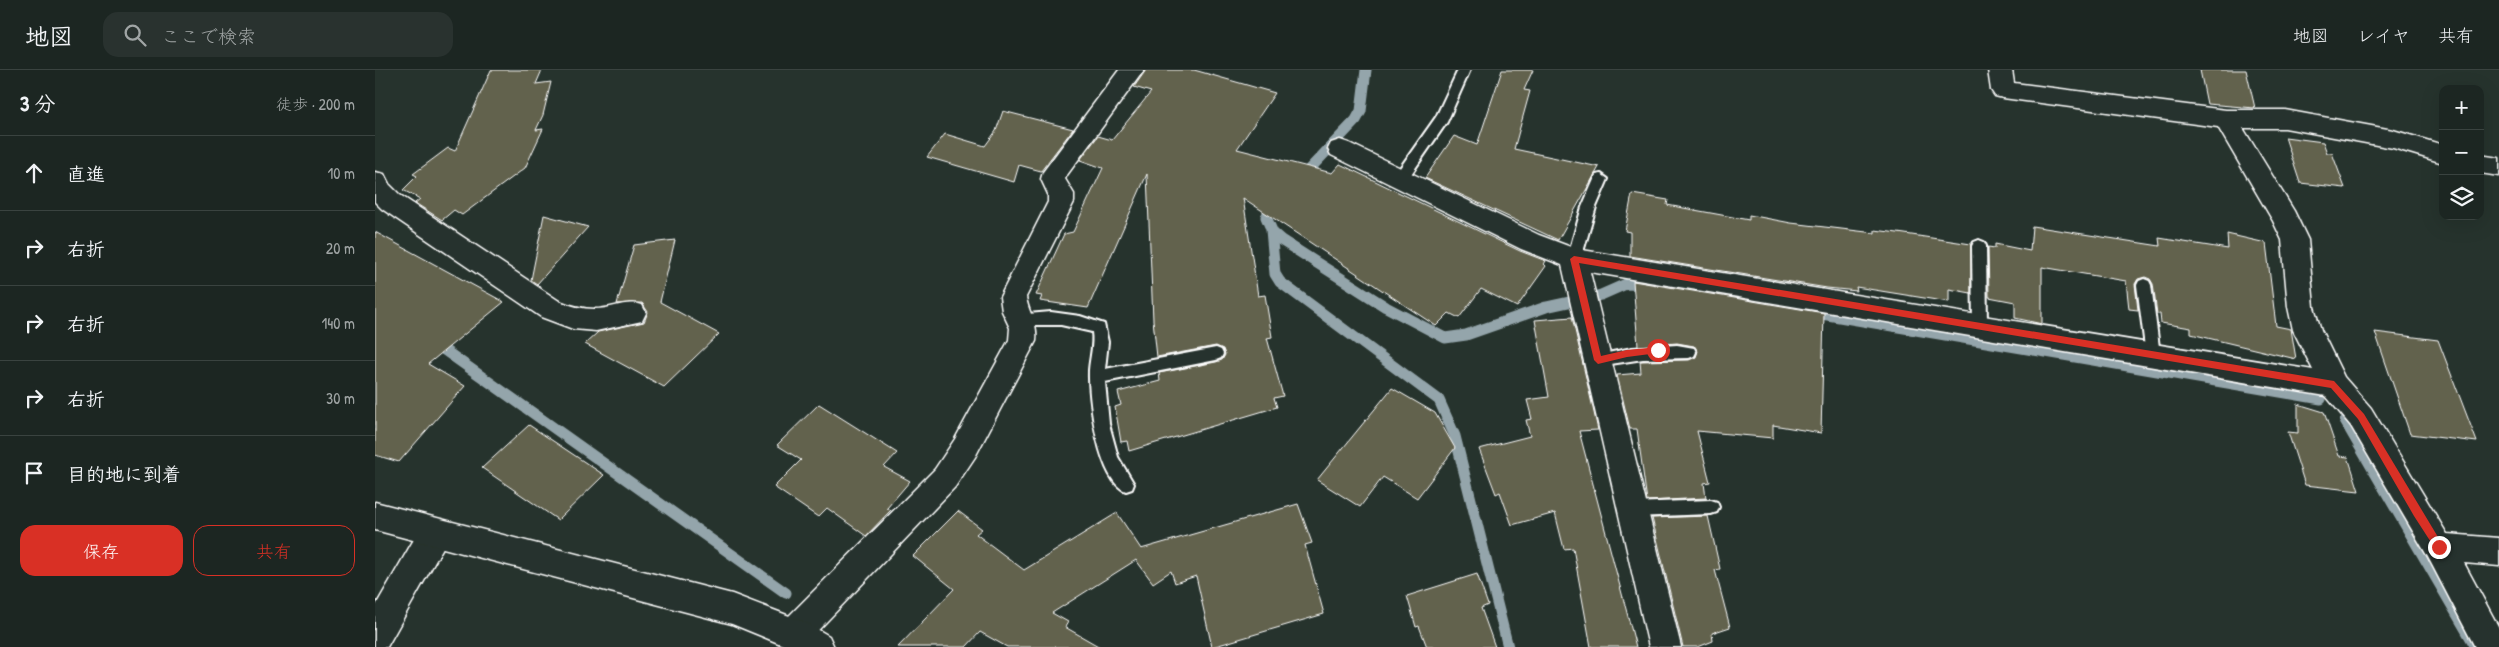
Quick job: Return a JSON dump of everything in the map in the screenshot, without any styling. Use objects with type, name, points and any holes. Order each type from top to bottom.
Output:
[{"type":"street","points":[[375,516],[732,609],[806,640],[945,478],[965,448],[1022,341],[1024,327],[1015,311],[1013,297],[1061,202],[1061,194],[1053,179],[1055,172],[1132,70]]},
{"type":"street","points":[[2001,70],[2003,90],[2226,118],[2285,120],[2340,128],[2393,139],[2439,153]]},
{"type":"street","points":[[2226,118],[2285,218],[2295,240],[2301,307],[2307,330],[2334,385],[2361,417],[2417,514],[2439,547],[2492,647]]},
{"type":"street","points":[[1340,149],[1530,242],[1574,259],[2334,385]]},
{"type":"street","points":[[2484,165],[2499,167]]},
{"type":"street","points":[[375,181],[378,189],[391,202],[473,259],[550,308],[573,318],[596,320],[633,313]]},
{"type":"street","points":[[1574,259],[1665,647]]},
{"type":"street","points":[[375,636],[435,532]]},
{"type":"street","points":[[2439,547],[2499,552]]},
{"type":"lane","points":[[1400,178],[1442,119],[1463,70]]},
{"type":"lane","points":[[1574,259],[1589,206],[1601,179]]},
{"type":"lane","points":[[1979,246],[1980,326]]},
{"type":"lane","points":[[2144,285],[2153,355]]},
{"type":"lane","points":[[1021,319],[1046,317],[1080,321],[1099,328],[1101,342],[1098,376],[1101,424],[1111,460],[1126,484]]},
{"type":"lane","points":[[1598,360],[1627,353],[1658,350],[1689,352]]},
{"type":"lane","points":[[1098,376],[1216,354]]},
{"type":"lane","points":[[1633,510],[1711,507]]},
{"type":"building","points":[[491,70],[542,70],[536,84],[551,82],[543,115],[536,130],[543,129],[525,168],[462,215],[454,210],[442,220],[415,203],[420,199],[403,190],[417,176],[413,174],[448,148],[455,151]]},
{"type":"building","points":[[1146,70],[1194,70],[1275,93],[1237,149],[1332,173],[1340,164],[1520,251],[1546,261],[1544,264],[1546,266],[1517,307],[1481,289],[1459,318],[1449,313],[1436,326],[1243,198],[1258,296],[1265,295],[1272,337],[1267,338],[1283,396],[1274,398],[1277,407],[1129,451],[1127,441],[1121,442],[1115,407],[1121,405],[1118,392],[1160,381],[1159,373],[1216,362],[1222,360],[1225,355],[1223,349],[1216,346],[1157,357],[1153,320],[1147,174],[1088,308],[1040,301],[1042,296],[1036,295],[1064,234],[1073,232],[1103,168],[1080,160],[1098,136],[1112,140],[1151,92],[1134,87]]},
{"type":"building","points":[[1502,70],[1533,70],[1524,90],[1530,91],[1514,149],[1599,167],[1558,240],[1425,178],[1454,136],[1477,145]]},
{"type":"building","points":[[2200,70],[2246,70],[2255,108],[2207,104]]},
{"type":"building","points":[[1003,111],[1073,129],[1041,171],[1019,165],[1014,182],[927,157],[945,134],[985,146],[996,131]]},
{"type":"building","points":[[2285,137],[2323,142],[2327,153],[2332,153],[2345,188],[2300,183]]},
{"type":"building","points":[[1632,194],[1668,200],[1667,205],[1749,220],[1749,215],[1791,223],[1875,233],[1875,230],[1971,244],[1971,293],[1949,289],[1949,302],[1856,287],[1857,291],[1827,288],[1630,256],[1630,232],[1625,231]]},
{"type":"building","points":[[544,215],[588,227],[537,284],[531,280]]},
{"type":"building","points":[[2032,226],[2160,246],[2159,238],[2228,249],[2227,234],[2266,243],[2276,326],[2291,329],[2296,359],[2191,334],[2191,328],[2161,323],[2160,314],[2157,314],[2153,284],[2150,279],[2145,277],[2138,279],[2135,284],[2138,310],[2129,309],[2126,281],[2042,267],[2042,324],[2015,318],[2015,302],[1989,297],[1988,247],[1995,248],[1995,244],[2030,251]]},
{"type":"building","points":[[375,232],[504,302],[428,364],[465,386],[399,462],[375,455]]},
{"type":"building","points":[[675,240],[660,302],[719,334],[664,387],[585,344],[598,332],[644,322],[648,312],[642,303],[617,304],[634,245]]},
{"type":"building","points":[[1633,281],[1824,313],[1821,433],[1773,425],[1773,438],[1697,431],[1710,482],[1704,483],[1706,498],[1647,501],[1637,429],[1630,429],[1617,375],[1641,373],[1640,361],[1689,360],[1696,357],[1698,351],[1694,346],[1677,343],[1638,346]]},
{"type":"building","points":[[1572,317],[1598,430],[1579,431],[1636,647],[1591,647],[1573,548],[1564,549],[1555,513],[1512,525],[1500,492],[1496,494],[1479,449],[1530,436],[1526,420],[1532,419],[1527,400],[1549,397],[1535,320]]},
{"type":"building","points":[[2375,332],[2438,340],[2477,442],[2410,434]]},
{"type":"building","points":[[1392,388],[1435,413],[1455,448],[1417,498],[1383,477],[1360,507],[1317,480]]},
{"type":"building","points":[[819,404],[897,453],[884,467],[910,481],[887,508],[891,510],[866,536],[827,508],[818,517],[774,487],[801,460],[777,445]]},
{"type":"building","points":[[2298,404],[2324,412],[2339,456],[2348,457],[2359,491],[2305,485],[2288,432],[2298,433]]},
{"type":"building","points":[[529,425],[604,475],[558,520],[482,468]]},
{"type":"building","points":[[1298,504],[1312,543],[1305,545],[1324,614],[1212,647],[1196,576],[1175,583],[1171,571],[1153,583],[1136,560],[1052,613],[1068,622],[1065,627],[1100,647],[1007,647],[980,632],[966,647],[898,647],[954,589],[913,556],[958,511],[982,529],[976,534],[1024,570],[1117,513],[1141,549]]},
{"type":"building","points":[[1708,516],[1720,569],[1715,570],[1730,627],[1712,633],[1713,641],[1698,647],[1683,647],[1652,518]]},
{"type":"building","points":[[1477,574],[1488,605],[1481,608],[1495,647],[1427,647],[1419,626],[1416,627],[1407,596]]},
{"type":"waterway","points":[[1301,178],[1356,120],[1361,111],[1366,70]]},
{"type":"waterway","points":[[1275,203],[1266,217],[1273,233],[1281,240],[1386,307],[1445,338],[1466,335],[1546,307],[1601,295],[1626,284],[1646,285]]},
{"type":"waterway","points":[[1271,230],[1275,274],[1280,282],[1439,400],[1455,436],[1508,647]]},
{"type":"waterway","points":[[1810,312],[2321,399]]},
{"type":"waterway","points":[[433,342],[786,593]]},
{"type":"waterway","points":[[2345,421],[2476,647]]},
{"type":"route","points":[[1658,350],[1627,353],[1598,360],[1574,259],[2334,385],[2361,417],[2417,514],[2439,547]]}]
